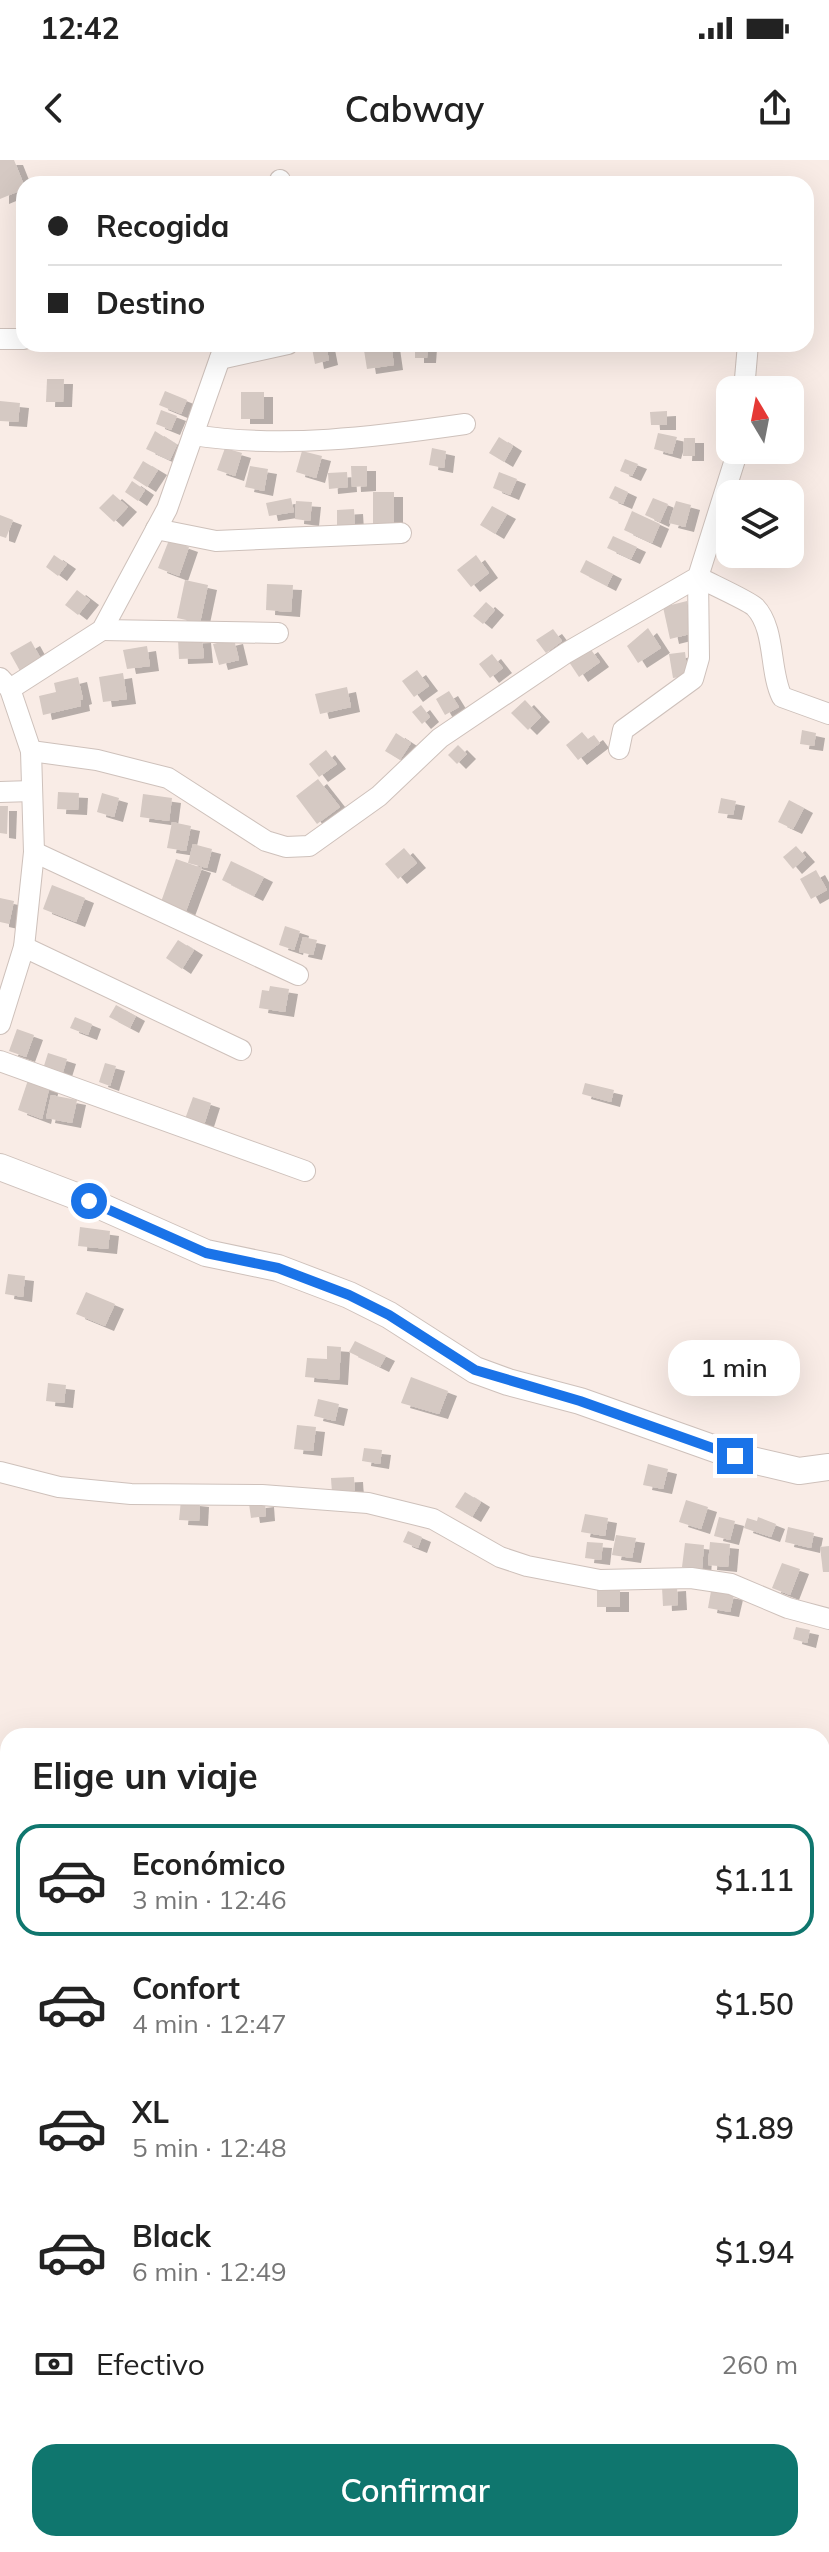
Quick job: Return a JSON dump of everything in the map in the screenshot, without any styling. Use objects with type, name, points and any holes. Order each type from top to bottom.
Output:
[{"type":"street","points":[[102,630],[156,529],[222,352]]},
{"type":"street","points":[[745,376],[747,352]]},
{"type":"street","points":[[193,435],[242,443],[369,437],[465,424]]},
{"type":"street","points":[[619,749],[623,730],[693,679],[699,658],[698,577],[734,464]]},
{"type":"street","points":[[156,529],[216,541],[401,533]]},
{"type":"street","points":[[698,577],[754,606],[766,633],[774,681],[782,697],[829,714]]},
{"type":"street","points":[[31,751],[97,760],[168,778],[266,841],[286,847],[309,846],[379,796],[440,738],[566,653],[698,577]]},
{"type":"street","points":[[0,1024],[24,947],[34,852],[31,751],[10,713],[5,683],[102,630],[278,633]]},
{"type":"street","points":[[0,792],[32,791]]},
{"type":"street","points":[[34,852],[298,975]]},
{"type":"street","points":[[24,947],[241,1050]]},
{"type":"street","points":[[0,1061],[305,1171]]},
{"type":"street","points":[[0,1167],[89,1201],[206,1253],[278,1268],[349,1295],[389,1315],[475,1370],[580,1401],[735,1456],[825,1475]]},
{"type":"street","points":[[0,1472],[59,1487],[131,1494],[262,1495],[368,1503],[433,1519],[500,1557],[527,1566],[613,1581],[691,1578],[731,1584],[829,1619]]},
{"type":"building","points":[[0,160],[14,160],[20,176],[16,176],[16,192],[0,199]]},
{"type":"building","points":[[313,352],[327,352],[329,360],[315,364]]},
{"type":"building","points":[[364,352],[392,352],[394,365],[367,369]]},
{"type":"building","points":[[415,352],[427,352],[427,358],[415,358]]},
{"type":"building","points":[[47,379],[64,379],[63,402],[46,402]]},
{"type":"building","points":[[165,391],[187,400],[181,414],[159,405]]},
{"type":"building","points":[[241,392],[264,392],[264,419],[241,419]]},
{"type":"building","points":[[0,401],[20,403],[18,422],[0,421]]},
{"type":"building","points":[[161,410],[177,416],[171,430],[156,424]]},
{"type":"building","points":[[667,411],[667,425],[651,425],[650,412]]},
{"type":"building","points":[[155,431],[177,445],[170,460],[146,449]]},
{"type":"building","points":[[658,433],[677,437],[672,454],[654,449]]},
{"type":"building","points":[[499,437],[513,446],[504,462],[489,453]]},
{"type":"building","points":[[684,438],[695,438],[695,456],[683,456]]},
{"type":"building","points":[[225,448],[242,453],[235,476],[217,470]]},
{"type":"building","points":[[432,448],[446,451],[444,468],[429,465]]},
{"type":"building","points":[[302,451],[322,456],[316,478],[296,472]]},
{"type":"building","points":[[625,459],[638,464],[632,476],[620,471]]},
{"type":"building","points":[[143,461],[158,470],[147,487],[133,478]]},
{"type":"building","points":[[250,466],[268,469],[264,491],[245,487]]},
{"type":"building","points":[[351,466],[367,466],[367,486],[352,487]]},
{"type":"building","points":[[347,472],[348,487],[329,489],[328,473]]},
{"type":"building","points":[[499,472],[517,479],[510,495],[493,488]]},
{"type":"building","points":[[132,481],[145,490],[138,501],[125,492]]},
{"type":"building","points":[[615,486],[628,492],[623,504],[609,498]]},
{"type":"building","points":[[373,492],[394,492],[394,529],[373,528]]},
{"type":"building","points":[[113,494],[128,507],[114,522],[99,508]]},
{"type":"building","points":[[291,498],[294,512],[269,516],[266,503]]},
{"type":"building","points":[[653,498],[668,504],[660,522],[645,515]]},
{"type":"building","points":[[296,501],[312,502],[310,521],[295,519]]},
{"type":"building","points":[[676,501],[691,505],[685,527],[669,523]]},
{"type":"building","points":[[492,506],[507,514],[495,534],[480,525]]},
{"type":"building","points":[[354,509],[355,525],[337,525],[337,510]]},
{"type":"building","points":[[632,511],[660,524],[652,543],[624,530]]},
{"type":"building","points":[[0,515],[13,520],[6,538],[0,536]]},
{"type":"building","points":[[613,536],[637,547],[631,559],[607,548]]},
{"type":"building","points":[[169,540],[189,547],[179,576],[158,568]]},
{"type":"building","points":[[54,555],[67,564],[58,576],[46,567]]},
{"type":"building","points":[[476,555],[489,573],[471,587],[457,570]]},
{"type":"building","points":[[586,560],[613,574],[607,586],[580,572]]},
{"type":"building","points":[[185,580],[208,585],[200,623],[177,618]]},
{"type":"building","points":[[267,584],[293,585],[291,612],[266,610]]},
{"type":"building","points":[[77,590],[90,600],[78,615],[65,605]]},
{"type":"building","points":[[687,601],[694,633],[670,639],[663,607]]},
{"type":"building","points":[[486,602],[495,610],[483,624],[473,616]]},
{"type":"building","points":[[648,628],[661,648],[638,663],[627,646]]},
{"type":"building","points":[[553,629],[562,641],[546,653],[536,640]]},
{"type":"building","points":[[202,638],[204,658],[179,659],[178,639]]},
{"type":"building","points":[[234,639],[239,660],[219,665],[213,644]]},
{"type":"building","points":[[31,641],[41,659],[20,671],[10,653]]},
{"type":"building","points":[[147,646],[150,666],[127,669],[123,650]]},
{"type":"building","points":[[589,647],[600,662],[579,677],[569,662]]},
{"type":"building","points":[[685,652],[688,676],[673,678],[669,654]]},
{"type":"building","points":[[492,654],[503,668],[490,678],[479,664]]},
{"type":"building","points":[[417,670],[429,686],[414,697],[402,681]]},
{"type":"building","points":[[123,673],[127,699],[103,702],[99,677]]},
{"type":"building","points":[[78,677],[83,699],[80,700],[81,706],[43,715],[39,696],[56,692],[54,683]]},
{"type":"building","points":[[347,687],[351,707],[320,714],[315,694]]},
{"type":"building","points":[[449,691],[459,707],[445,715],[436,699]]},
{"type":"building","points":[[525,700],[541,717],[528,730],[511,713]]},
{"type":"building","points":[[421,705],[430,717],[422,724],[412,712]]},
{"type":"building","points":[[802,730],[816,733],[814,746],[800,744]]},
{"type":"building","points":[[582,732],[588,739],[594,735],[600,743],[578,760],[566,745]]},
{"type":"building","points":[[396,733],[411,743],[400,760],[385,751]]},
{"type":"building","points":[[458,745],[467,754],[457,764],[448,755]]},
{"type":"building","points":[[326,750],[337,764],[319,777],[309,764]]},
{"type":"building","points":[[318,779],[340,807],[317,824],[296,796]]},
{"type":"building","points":[[58,792],[79,793],[78,810],[57,809]]},
{"type":"building","points":[[102,793],[119,798],[114,817],[97,812]]},
{"type":"building","points":[[143,794],[172,798],[169,821],[140,817]]},
{"type":"building","points":[[721,798],[736,801],[733,815],[718,813]]},
{"type":"building","points":[[789,800],[804,808],[793,829],[778,822]]},
{"type":"building","points":[[0,806],[8,806],[7,834],[0,833]]},
{"type":"building","points":[[172,822],[191,826],[186,851],[167,848]]},
{"type":"building","points":[[193,844],[212,849],[207,868],[188,863]]},
{"type":"building","points":[[796,846],[806,857],[793,869],[783,857]]},
{"type":"building","points":[[404,848],[417,863],[398,879],[385,864]]},
{"type":"building","points":[[176,859],[202,868],[186,911],[161,902]]},
{"type":"building","points":[[231,861],[264,877],[254,896],[222,880]]},
{"type":"building","points":[[816,870],[827,890],[811,899],[800,879]]},
{"type":"building","points":[[52,885],[85,898],[76,922],[43,909]]},
{"type":"building","points":[[0,898],[14,901],[9,924],[0,922]]},
{"type":"building","points":[[285,926],[300,931],[294,950],[279,945]]},
{"type":"building","points":[[303,937],[317,940],[313,955],[299,952]]},
{"type":"building","points":[[178,940],[194,950],[182,969],[166,958]]},
{"type":"building","points":[[270,986],[289,989],[285,1012],[259,1008],[262,990],[269,991]]},
{"type":"building","points":[[116,1005],[136,1016],[130,1028],[109,1017]]},
{"type":"building","points":[[75,1017],[92,1024],[88,1035],[70,1028]]},
{"type":"building","points":[[17,1029],[34,1035],[26,1057],[9,1051]]},
{"type":"building","points":[[48,1053],[67,1059],[62,1075],[43,1069]]},
{"type":"building","points":[[105,1063],[116,1066],[110,1086],[99,1082]]},
{"type":"building","points":[[29,1077],[50,1085],[42,1119],[18,1110]]},
{"type":"building","points":[[585,1083],[614,1090],[611,1102],[582,1094]]},
{"type":"building","points":[[51,1095],[77,1100],[72,1123],[46,1118]]},
{"type":"building","points":[[193,1097],[211,1103],[204,1125],[185,1119]]},
{"type":"building","points":[[80,1227],[110,1231],[108,1249],[78,1246]]},
{"type":"building","points":[[8,1274],[25,1276],[23,1297],[5,1294]]},
{"type":"building","points":[[86,1292],[115,1304],[105,1326],[76,1314]]},
{"type":"building","points":[[355,1341],[386,1356],[380,1367],[349,1352]]},
{"type":"building","points":[[327,1346],[341,1347],[339,1380],[305,1377],[307,1358],[327,1359]]},
{"type":"building","points":[[411,1377],[448,1391],[439,1414],[401,1403]]},
{"type":"building","points":[[48,1383],[66,1385],[64,1403],[46,1401]]},
{"type":"building","points":[[318,1399],[339,1404],[335,1421],[314,1416]]},
{"type":"building","points":[[297,1425],[316,1427],[313,1451],[294,1449]]},
{"type":"building","points":[[364,1448],[382,1450],[380,1464],[362,1461]]},
{"type":"building","points":[[648,1464],[668,1469],[663,1489],[643,1485]]},
{"type":"building","points":[[354,1477],[355,1492],[332,1493],[331,1478]]},
{"type":"building","points":[[465,1492],[481,1502],[472,1517],[455,1507]]},
{"type":"building","points":[[181,1500],[200,1502],[199,1521],[179,1520]]},
{"type":"building","points":[[686,1500],[708,1507],[701,1529],[679,1522]]},
{"type":"building","points":[[265,1502],[266,1516],[251,1518],[249,1504]]},
{"type":"building","points":[[585,1514],[608,1518],[605,1536],[581,1532]]},
{"type":"building","points":[[719,1517],[735,1521],[730,1540],[714,1536]]},
{"type":"building","points":[[758,1517],[776,1524],[771,1537],[744,1528],[747,1518],[757,1521]]},
{"type":"building","points":[[788,1527],[814,1533],[811,1548],[785,1542]]},
{"type":"building","points":[[408,1531],[422,1537],[418,1548],[403,1542]]},
{"type":"building","points":[[616,1535],[636,1538],[632,1558],[612,1555]]},
{"type":"building","points":[[587,1542],[603,1543],[601,1560],[585,1558]]},
{"type":"building","points":[[710,1542],[730,1544],[728,1567],[708,1565]]},
{"type":"building","points":[[685,1543],[704,1545],[702,1569],[682,1567]]},
{"type":"building","points":[[829,1546],[829,1572],[823,1572],[820,1547]]},
{"type":"building","points":[[782,1563],[800,1569],[790,1595],[772,1588]]},
{"type":"building","points":[[677,1586],[678,1605],[663,1606],[662,1587]]},
{"type":"building","points":[[597,1587],[620,1587],[620,1607],[597,1607]]},
{"type":"building","points":[[711,1591],[734,1595],[730,1612],[708,1608]]},
{"type":"building","points":[[796,1627],[810,1630],[807,1643],[793,1639]]},
{"type":"route","points":[[89,1201],[206,1253],[278,1268],[349,1295],[389,1315],[475,1370],[580,1401],[735,1456]]}]
